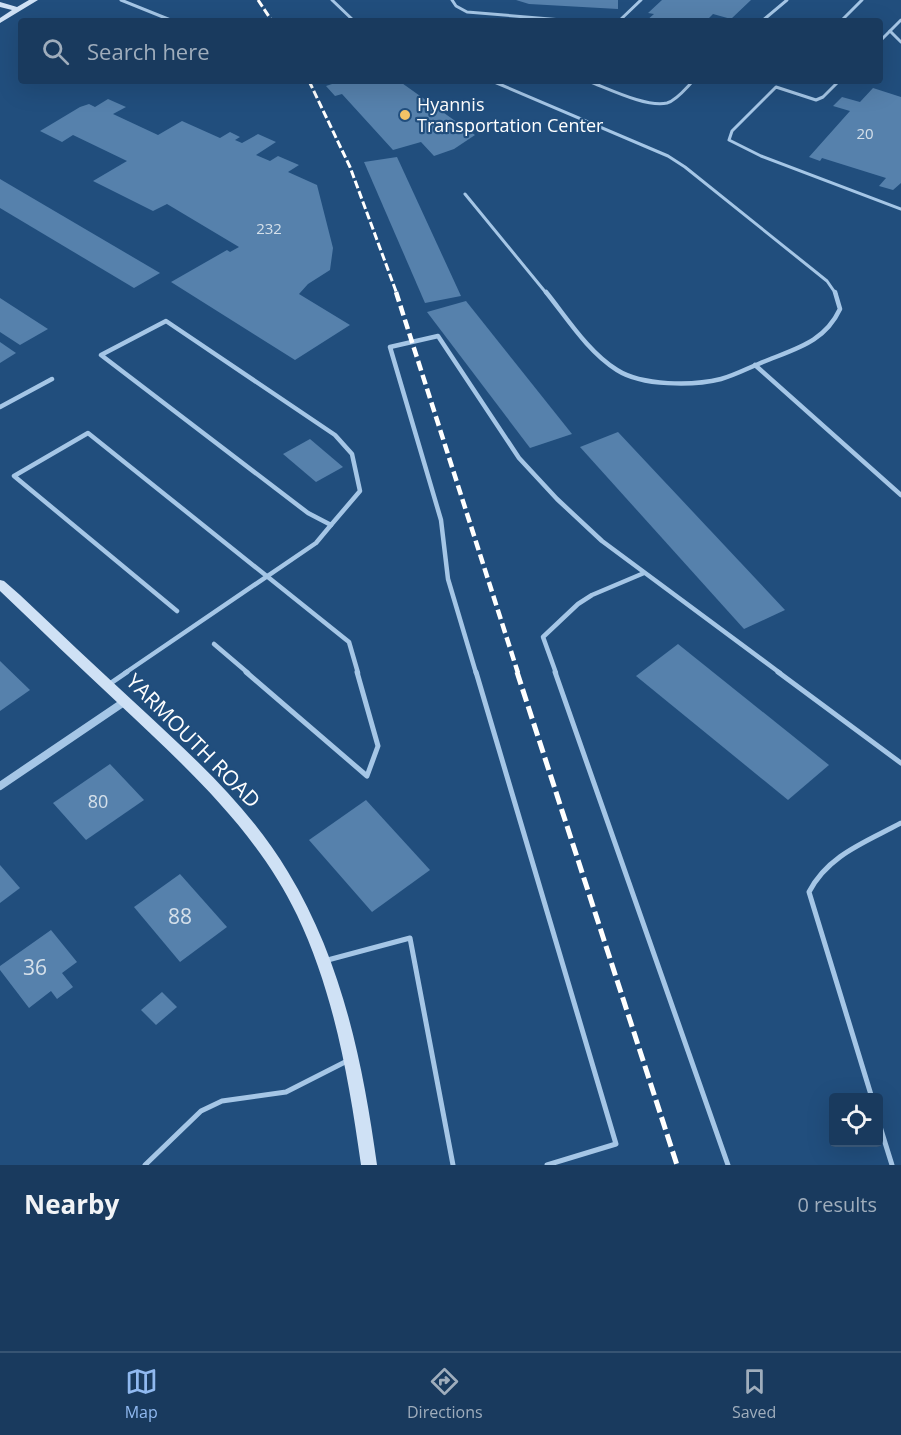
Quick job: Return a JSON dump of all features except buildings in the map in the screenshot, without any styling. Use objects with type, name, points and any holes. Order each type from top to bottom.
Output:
[{"type":"main road","points":[[0,21],[34,0]]},
{"type":"main road","points":[[0,4],[18,10]]},
{"type":"main road","name":"YARMOUTH ROAD","points":[[0,584],[190,762],[257,838],[283,875],[306,919],[324,961],[339,1007],[351,1059],[369,1165]]},
{"type":"street","points":[[0,786],[124,702]]},
{"type":"lane","points":[[121,0],[166,18]]},
{"type":"lane","points":[[332,0],[351,18]]},
{"type":"lane","points":[[452,0],[456,6],[467,12],[538,18]]},
{"type":"lane","points":[[622,18],[641,0]]},
{"type":"lane","points":[[766,18],[787,0]]},
{"type":"lane","points":[[844,18],[862,0]]},
{"type":"lane","points":[[883,38],[901,20]]},
{"type":"lane","points":[[890,32],[901,42]]},
{"type":"lane","points":[[465,194],[596,353],[618,371],[646,380],[684,384],[721,379],[800,347],[820,336],[833,324],[840,309],[837,295],[827,281],[685,167],[666,155],[499,84]]},
{"type":"lane","points":[[597,84],[642,99],[666,103],[690,84]]},
{"type":"lane","points":[[779,84],[732,131],[729,140],[762,156],[901,209]]},
{"type":"lane","points":[[776,87],[816,100],[823,97],[836,84]]},
{"type":"lane","points":[[107,685],[316,543],[332,525],[360,491],[352,454],[335,435],[166,321],[101,355],[308,513],[332,525]]},
{"type":"lane","points":[[547,1165],[616,1144],[448,579],[441,520],[390,347],[438,336],[519,458],[557,499],[595,534],[644,573],[901,763]]},
{"type":"lane","points":[[755,365],[901,495]]},
{"type":"lane","points":[[0,407],[52,379]]},
{"type":"lane","points":[[177,611],[14,476],[88,433],[349,642],[378,746],[367,776],[214,644]]},
{"type":"lane","points":[[644,573],[592,595],[578,604],[543,637],[728,1165]]},
{"type":"lane","points":[[870,1093],[809,892],[814,879],[827,865],[901,823]]},
{"type":"lane","points":[[324,961],[410,938],[453,1165]]},
{"type":"lane","points":[[145,1165],[201,1111],[222,1101],[286,1092],[351,1059]]},
{"type":"lane","points":[[883,1134],[892,1165]]},
{"type":"railway","points":[[258,0],[270,18]]},
{"type":"railway","points":[[310,84],[350,167],[397,294]]},
{"type":"railway","points":[[396,292],[518,673]]},
{"type":"railway","points":[[517,672],[677,1165]]},
{"type":"place","name":"Hyannis Transportation Center","points":[[405,115]]}]
